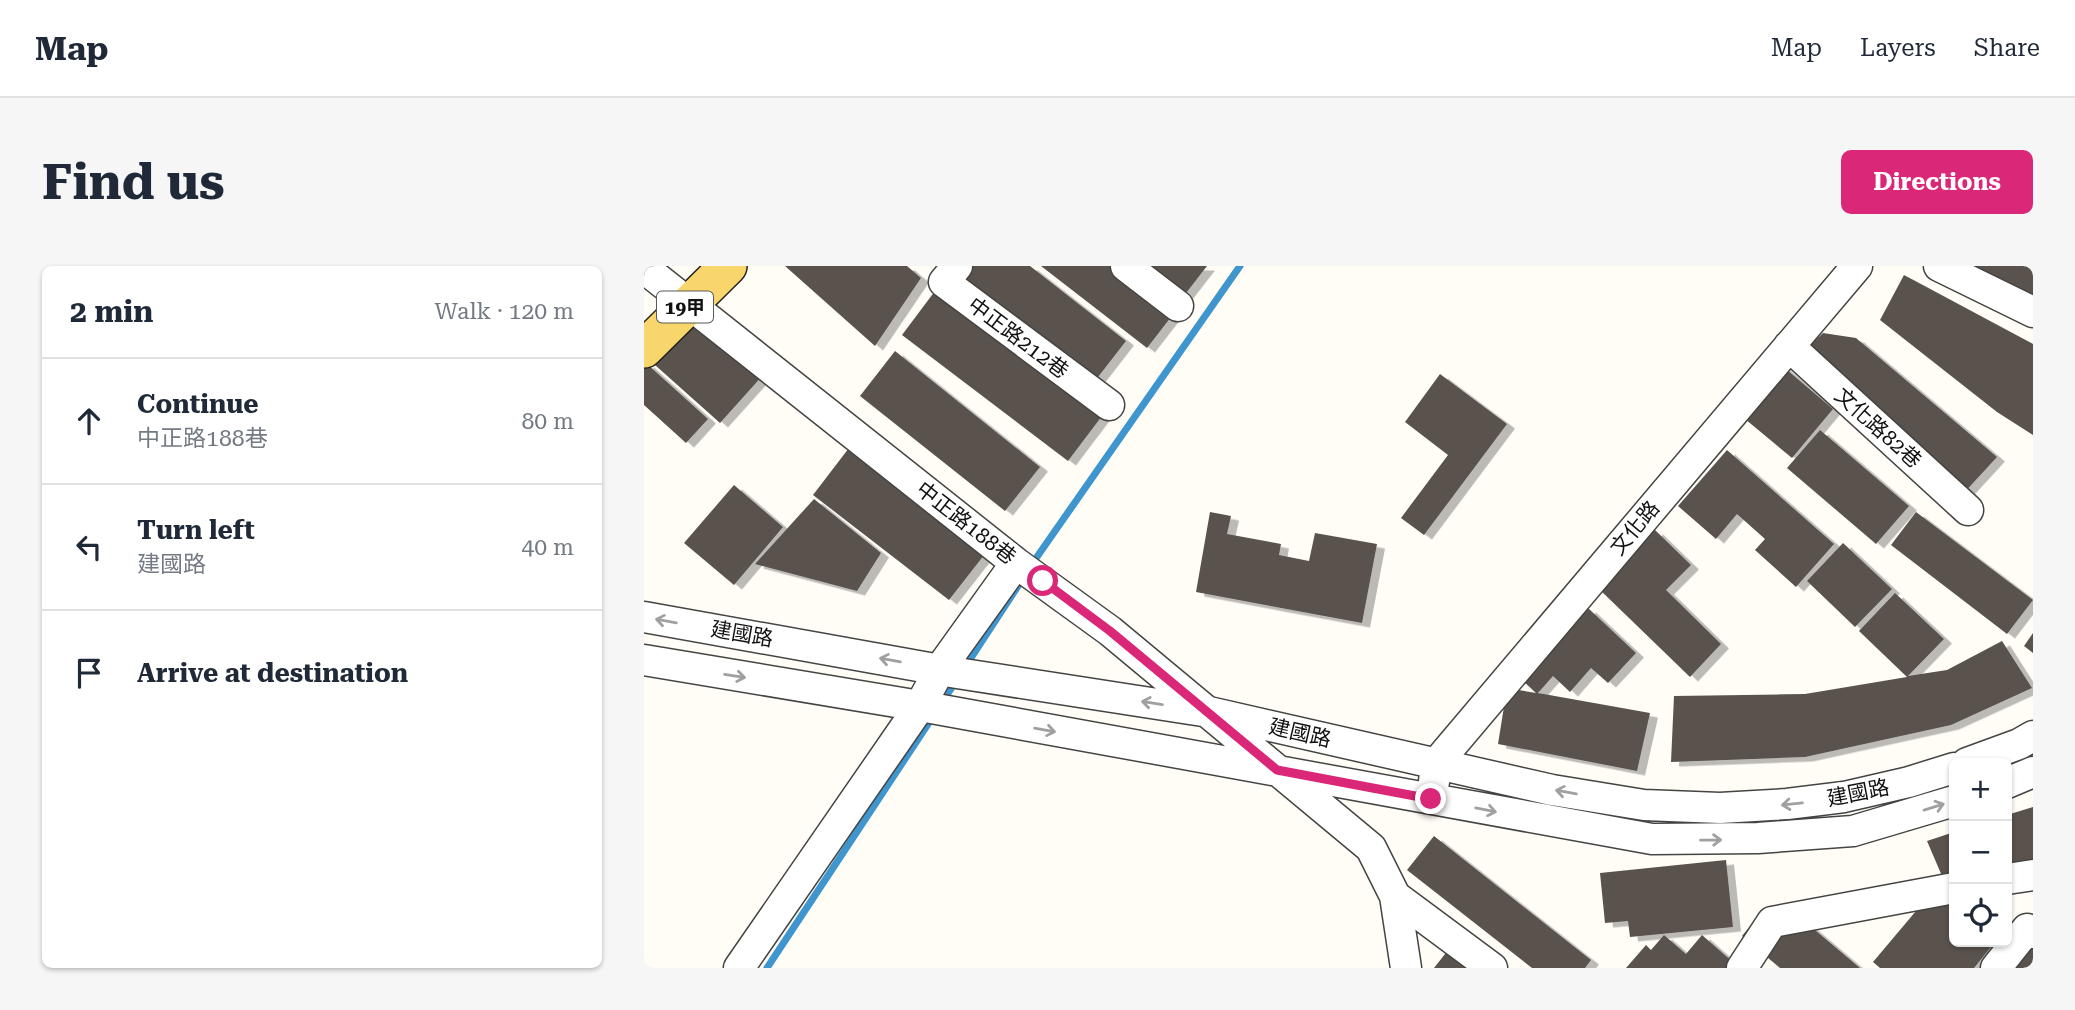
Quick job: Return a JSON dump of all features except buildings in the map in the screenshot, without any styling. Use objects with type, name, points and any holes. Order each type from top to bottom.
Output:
[{"type":"main road","name":"19甲","points":[[644,349],[728,266]]},
{"type":"street","name":"中正路212巷","points":[[957,266],[944,282],[1109,405]]},
{"type":"street","points":[[1126,266],[1178,306]]},
{"type":"street","name":"文化路","points":[[1436,764],[1857,266]]},
{"type":"street","points":[[1939,266],[2033,312]]},
{"type":"street","name":"中正路188巷","points":[[644,268],[1016,563],[1110,631],[1209,712],[1371,848],[1395,896]]},
{"type":"street","name":"文化路82巷","points":[[1789,346],[1968,510]]},
{"type":"street","points":[[739,968],[949,671],[1016,563]]},
{"type":"street","name":"建國路","points":[[644,617],[987,678],[1209,712],[1552,790],[1644,805],[1720,808],[1787,804],[1844,797],[1949,770]]},
{"type":"street","name":"建國路","points":[[644,660],[923,707],[1652,839],[1705,840],[1853,831],[1949,802]]},
{"type":"street","points":[[1981,758],[2033,736]]},
{"type":"street","points":[[1431,799],[1436,764]]},
{"type":"street","points":[[2012,781],[2033,772]]},
{"type":"street","points":[[2012,878],[2033,875]]},
{"type":"street","points":[[1742,968],[1772,922],[1949,889]]},
{"type":"street","points":[[1395,896],[1406,968]]},
{"type":"street","points":[[1395,896],[1492,968]]},
{"type":"street","points":[[1996,968],[2027,929],[2033,933]]},
{"type":"waterway","points":[[1032,564],[1240,266]]},
{"type":"waterway","points":[[965,667],[1024,577]]},
{"type":"waterway","points":[[942,702],[957,680]]},
{"type":"waterway","points":[[767,968],[934,715]]},
{"type":"route","points":[[1043,581],[1110,631],[1277,770],[1431,799]]}]
